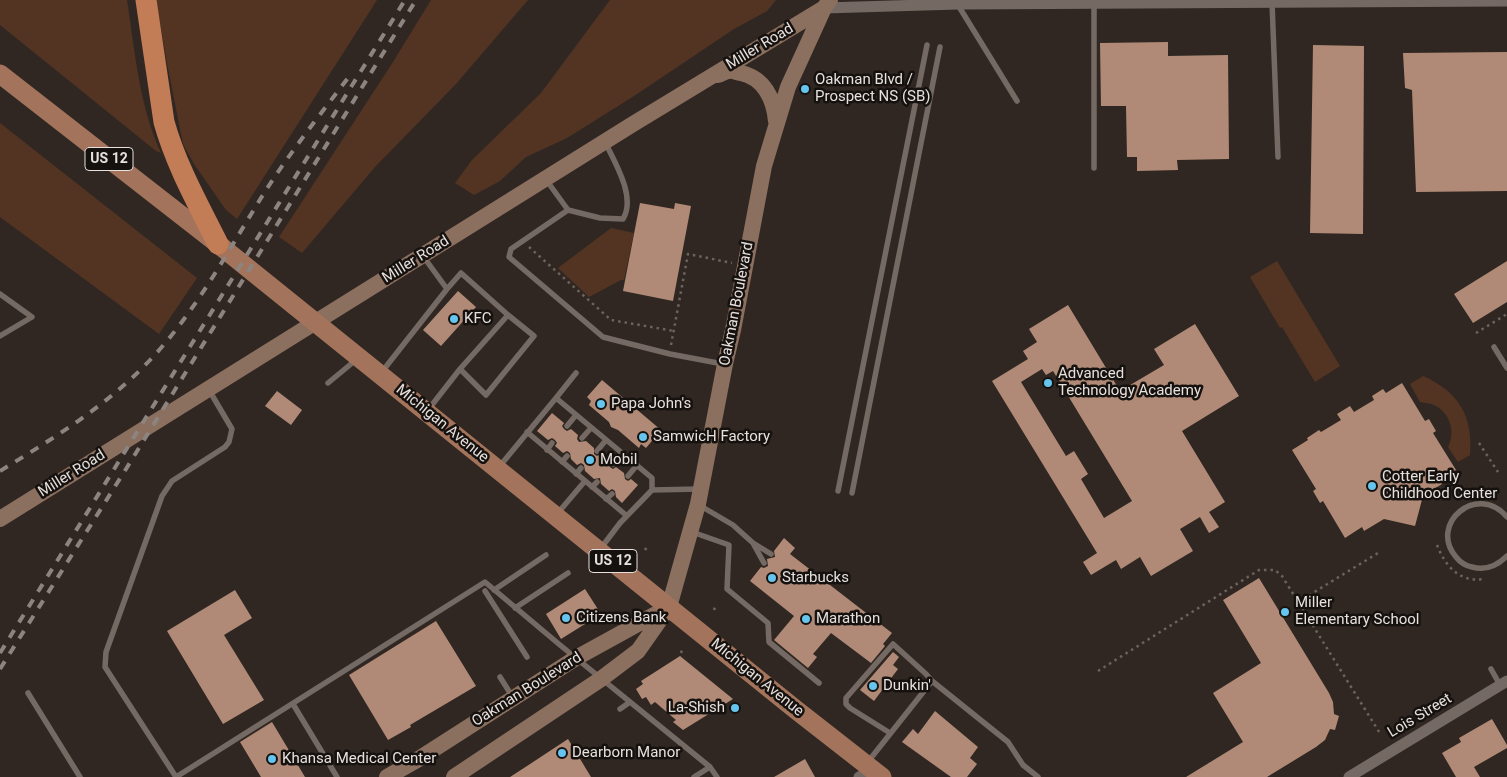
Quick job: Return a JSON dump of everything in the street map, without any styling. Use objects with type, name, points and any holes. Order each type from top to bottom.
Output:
[{"type":"highway","points":[[146,0],[164,122],[169,140],[175,157],[218,244]]},
{"type":"main road","name":"Miller Road","points":[[0,519],[827,4]]},
{"type":"main road","name":"Oakman Boulevard","points":[[461,775],[638,652],[669,607],[700,497],[725,364],[734,330],[764,166],[788,87],[827,4]]},
{"type":"main road","points":[[707,79],[729,71],[747,75],[761,83],[770,95],[775,111],[776,126]]},
{"type":"main road","name":"Michigan Avenue","points":[[0,74],[316,322],[870,772]]},
{"type":"main road","name":"Oakman Boulevard","points":[[387,777],[417,760],[576,658],[669,607]]},
{"type":"main road","points":[[414,777],[413,772],[417,760]]},
{"type":"street","points":[[827,4],[1507,1]]},
{"type":"street","name":"Lois Street","points":[[1350,777],[1504,683]]},
{"type":"lane","points":[[1272,2],[1278,157]]},
{"type":"lane","points":[[958,4],[1016,101]]},
{"type":"lane","points":[[1094,4],[1094,168]]},
{"type":"lane","points":[[838,490],[927,45]]},
{"type":"lane","points":[[852,493],[940,47]]},
{"type":"lane","points":[[546,179],[568,210],[600,218],[623,219],[628,212],[626,186],[605,142]]},
{"type":"lane","points":[[568,210],[511,249],[509,258],[603,337],[670,354],[725,364]]},
{"type":"lane","points":[[423,256],[447,288]]},
{"type":"lane","points":[[380,374],[447,288],[461,273],[534,336],[486,394],[460,369]]},
{"type":"lane","points":[[0,294],[32,317],[0,336]]},
{"type":"lane","points":[[426,411],[508,314]]},
{"type":"lane","points":[[1494,347],[1507,368]]},
{"type":"lane","points":[[328,383],[359,358]]},
{"type":"lane","points":[[498,469],[576,373]]},
{"type":"lane","points":[[208,389],[232,429],[229,442],[225,447],[172,481],[162,496],[105,659],[105,667],[176,777],[485,582],[710,767],[717,777]]},
{"type":"lane","points":[[556,398],[652,478],[652,490],[627,516],[599,550]]},
{"type":"lane","points":[[567,426],[576,415]]},
{"type":"lane","points":[[582,438],[591,428]]},
{"type":"lane","points":[[527,432],[627,516]]},
{"type":"lane","points":[[597,450],[606,440]]},
{"type":"lane","points":[[547,450],[552,444]]},
{"type":"lane","points":[[613,464],[622,453]]},
{"type":"lane","points":[[562,462],[567,456]]},
{"type":"lane","points":[[628,476],[637,465]]},
{"type":"lane","points":[[576,474],[581,468]]},
{"type":"lane","points":[[556,516],[585,481]]},
{"type":"lane","points":[[592,487],[597,482]]},
{"type":"lane","points":[[652,490],[700,497],[753,543],[771,554]]},
{"type":"lane","points":[[606,499],[612,494]]},
{"type":"lane","points":[[1507,517],[1498,508],[1488,504],[1477,503],[1466,506],[1458,512],[1451,521],[1448,532],[1450,548],[1459,561],[1468,567],[1490,568],[1507,557]]},
{"type":"lane","points":[[691,531],[729,546],[727,588],[768,623],[769,642],[819,682]]},
{"type":"lane","points":[[753,543],[764,563]]},
{"type":"lane","points":[[494,590],[546,555]]},
{"type":"lane","points":[[515,608],[568,573]]},
{"type":"lane","points":[[485,591],[527,657]]},
{"type":"lane","points":[[453,602],[457,608]]},
{"type":"lane","points":[[890,733],[850,708],[846,704],[846,698],[893,644],[932,681],[1008,742],[1023,765],[1038,777]]},
{"type":"lane","points":[[1491,669],[1504,683]]},
{"type":"lane","points":[[500,677],[514,698]]},
{"type":"lane","points":[[870,772],[890,733],[932,681]]},
{"type":"lane","points":[[28,693],[80,777]]},
{"type":"lane","points":[[620,708],[630,702]]},
{"type":"lane","points":[[293,704],[337,777]]},
{"type":"lane","points":[[694,777],[710,767]]},
{"type":"path","points":[[535,253],[611,320],[674,331]]},
{"type":"path","points":[[671,346],[688,254],[722,261]]},
{"type":"path","points":[[1476,333],[1507,314]]},
{"type":"path","points":[[1479,443],[1498,472]]},
{"type":"path","points":[[645,550],[648,545]]},
{"type":"path","points":[[1298,602],[1378,553]]},
{"type":"path","points":[[1098,670],[1259,570],[1275,570],[1282,576],[1381,735]]},
{"type":"shaded area","points":[[0,0],[127,0],[135,59],[143,97],[161,153],[156,151],[0,25]]},
{"type":"shaded area","points":[[156,0],[377,0],[237,219],[226,210],[194,164],[183,144]]},
{"type":"shaded area","points":[[431,0],[528,0],[456,84],[375,167],[302,253],[279,237]]},
{"type":"shaded area","points":[[610,0],[776,0],[767,11],[734,29],[634,96],[567,138],[526,157],[500,181],[474,195],[455,183],[472,160],[541,93]]},
{"type":"shaded area","points":[[0,123],[197,278],[159,334],[0,217]]},
{"type":"shaded area","points":[[611,228],[634,233],[624,280],[589,297],[558,268]]},
{"type":"shaded area","points":[[1277,261],[1340,366],[1315,382],[1250,277]]},
{"type":"shaded area","points":[[1423,376],[1446,390],[1461,407],[1466,417],[1469,428],[1470,455],[1458,462],[1448,447],[1451,430],[1445,414],[1436,406],[1420,402],[1410,384]]},
{"type":"building","points":[[1168,42],[1168,56],[1228,55],[1229,159],[1177,160],[1178,170],[1137,171],[1137,157],[1127,157],[1126,106],[1101,106],[1100,43]]},
{"type":"building","points":[[1313,45],[1364,46],[1363,234],[1310,233]]},
{"type":"building","points":[[1507,52],[1507,191],[1416,192],[1412,90],[1405,88],[1403,53]]},
{"type":"building","points":[[640,203],[674,209],[675,203],[691,206],[673,301],[623,291]]},
{"type":"building","points":[[1507,261],[1507,302],[1473,323],[1454,294]]},
{"type":"building","points":[[458,291],[476,307],[441,346],[423,330]]},
{"type":"building","name":"Advanced Technology Academy","points":[[1068,305],[1120,391],[1164,365],[1154,349],[1195,324],[1239,396],[1182,431],[1225,502],[1209,512],[1219,527],[1209,533],[1200,517],[1180,529],[1193,551],[1151,576],[1140,557],[1121,569],[1116,560],[1091,575],[1083,562],[1097,553],[992,381],[1028,359],[1023,351],[1037,342],[1029,329]],"holes":[[[1042,369],[1046,375],[1053,371],[1132,501],[1104,518],[1081,479],[1088,474],[1074,451],[1066,456],[1021,382]]]},
{"type":"building","points":[[602,380],[661,430],[646,448],[641,444],[639,448],[618,430],[611,427],[609,422],[589,405],[591,401],[587,397]]},
{"type":"building","name":"Cotter Early Childhood Center","points":[[1402,383],[1425,421],[1429,419],[1436,431],[1433,433],[1456,470],[1440,480],[1442,484],[1423,496],[1415,526],[1384,519],[1364,531],[1362,527],[1345,538],[1323,501],[1320,503],[1313,491],[1316,489],[1292,450],[1319,430],[1321,432],[1341,420],[1337,414],[1350,406],[1354,412],[1374,400],[1372,396],[1383,389],[1386,393]]},
{"type":"building","points":[[277,391],[302,410],[291,425],[265,406]]},
{"type":"building","name":"Mobil","points":[[552,413],[564,423],[562,426],[564,429],[567,431],[571,429],[578,435],[577,439],[579,442],[586,441],[594,448],[594,454],[597,456],[601,454],[609,461],[610,467],[613,469],[616,467],[624,473],[625,479],[628,481],[631,479],[638,485],[622,503],[616,497],[615,491],[612,489],[609,491],[601,484],[600,478],[594,479],[585,471],[584,465],[581,463],[577,465],[571,459],[570,453],[567,451],[563,453],[555,446],[557,443],[555,440],[552,438],[548,440],[537,431]]},
{"type":"building","points":[[784,538],[795,548],[790,554],[892,633],[883,644],[885,646],[871,663],[831,633],[813,654],[817,657],[808,668],[774,640],[794,616],[750,581],[761,567],[768,566],[767,559],[775,557],[774,551]]},
{"type":"building","name":"Miller Elementary School","points":[[1259,578],[1329,693],[1333,702],[1334,714],[1339,716],[1335,730],[1330,729],[1325,740],[1316,747],[1267,777],[1186,777],[1243,742],[1213,693],[1261,663],[1223,600]]},
{"type":"building","points":[[585,589],[601,614],[561,639],[546,614]]},
{"type":"building","points":[[235,590],[252,618],[224,635],[264,700],[223,724],[167,631]]},
{"type":"building","points":[[436,621],[476,686],[388,740],[349,675]]},
{"type":"building","points":[[893,652],[899,657],[893,665],[898,669],[874,701],[860,690]]},
{"type":"building","points":[[680,656],[733,699],[683,730],[673,722],[676,720],[655,702],[651,705],[646,697],[642,699],[636,689],[643,684],[641,681]]},
{"type":"building","points":[[935,711],[978,747],[970,758],[977,764],[967,777],[951,777],[902,742],[913,729],[918,734]]},
{"type":"building","points":[[1492,719],[1507,748],[1474,767],[1480,777],[1456,777],[1442,753],[1461,742],[1459,738]]},
{"type":"building","name":"Khansa Medical Center","points":[[272,722],[305,777],[261,777],[240,742]]},
{"type":"building","name":"Dearborn Manor","points":[[568,739],[591,777],[510,777],[527,766]]},
{"type":"building","points":[[805,759],[815,777],[774,777]]},
{"type":"railway","points":[[0,653],[405,0]]},
{"type":"railway","points":[[0,669],[416,0]]},
{"type":"railway","points":[[0,471],[99,406],[134,376],[168,340],[199,299],[276,175],[351,74]]},
{"type":"place","name":"Oakman Blvd / Prospect NS (SB)","points":[[805,89]]},
{"type":"place","name":"KFC","points":[[454,319]]},
{"type":"place","name":"Advanced Technology Academy","points":[[1048,383]]},
{"type":"place","name":"Papa John's","points":[[601,404]]},
{"type":"place","name":"SamwicH Factory","points":[[643,437]]},
{"type":"place","name":"Mobil","points":[[590,460]]},
{"type":"place","name":"Cotter Early Childhood Center","points":[[1372,486]]},
{"type":"place","name":"Starbucks","points":[[772,578]]},
{"type":"place","name":"Miller Elementary School","points":[[1285,612]]},
{"type":"place","name":"Citizens Bank","points":[[566,618]]},
{"type":"place","name":"Marathon","points":[[806,619]]},
{"type":"place","name":"Dunkin'","points":[[873,686]]},
{"type":"place","name":"La-Shish","points":[[735,708]]},
{"type":"place","name":"Dearborn Manor","points":[[562,753]]},
{"type":"place","name":"Khansa Medical Center","points":[[272,759]]}]
